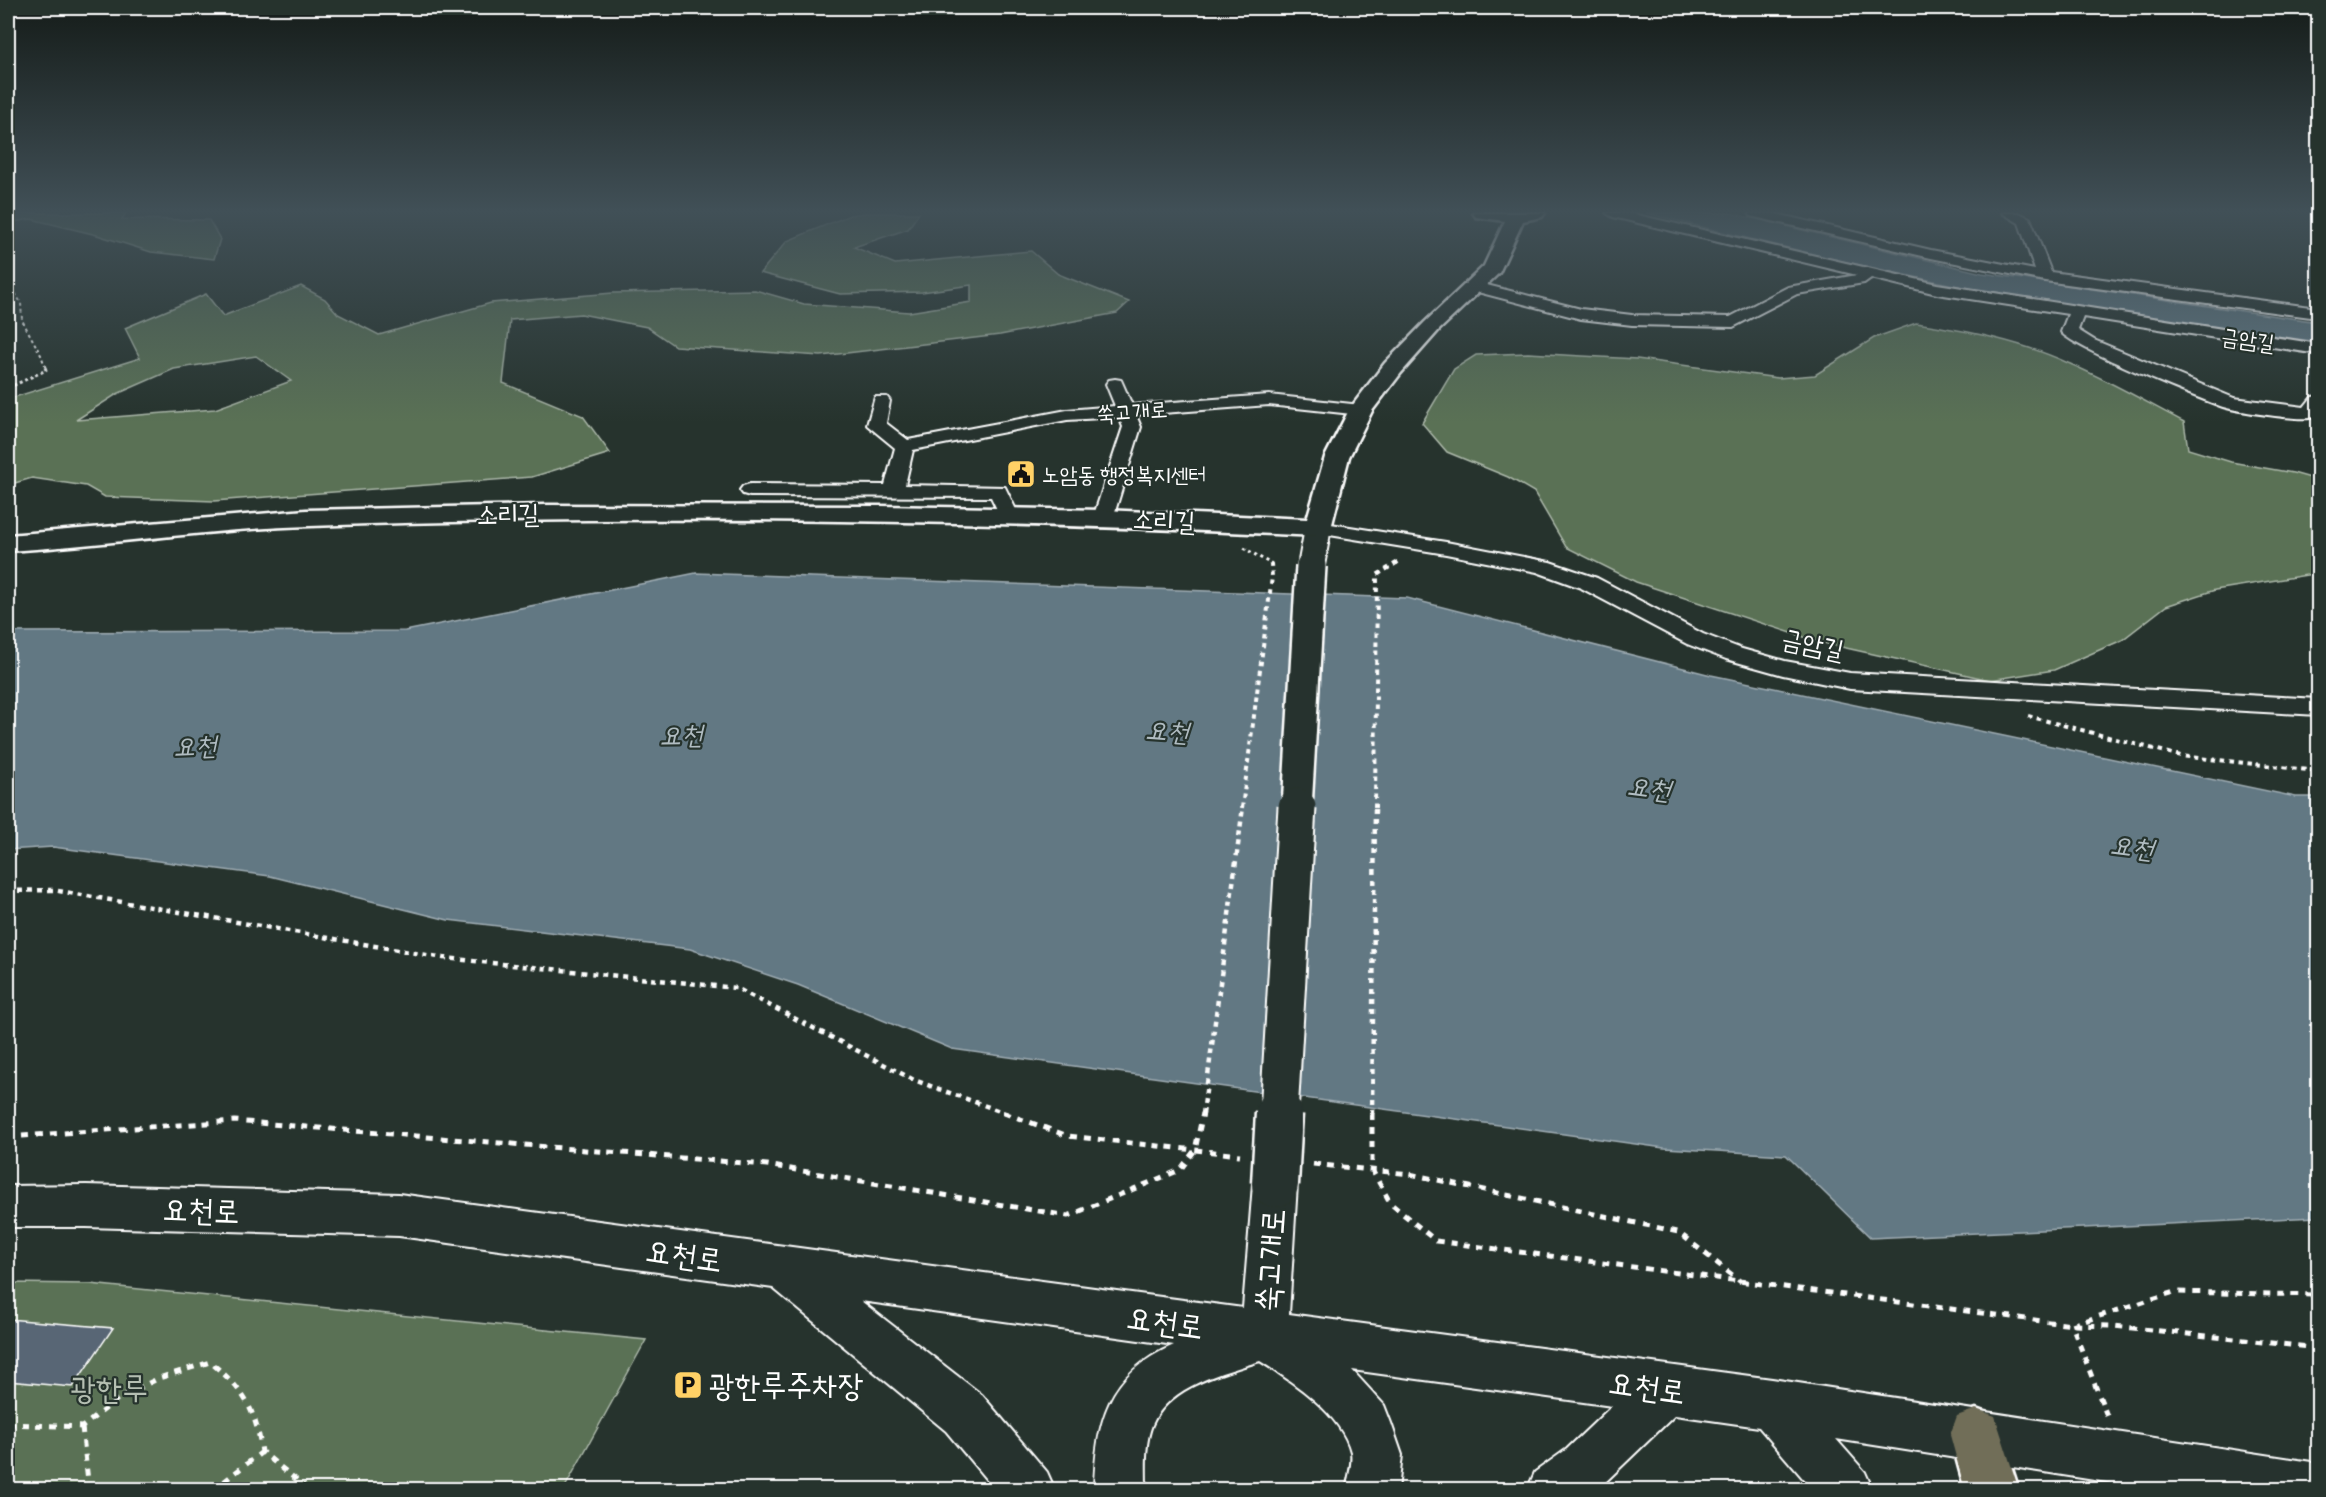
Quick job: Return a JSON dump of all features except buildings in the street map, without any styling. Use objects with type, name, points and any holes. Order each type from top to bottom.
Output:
[{"type":"main road","points":[[1318,528],[1337,457],[1361,410],[1393,369],[1432,326],[1478,283]]},
{"type":"main road","name":"소리길","points":[[8,543],[306,518],[544,513],[1009,516],[1318,528]]},
{"type":"main road","points":[[1976,1435],[1992,1490]]},
{"type":"street","points":[[1474,287],[1581,314],[1632,320],[1733,322],[1793,290],[1835,283]]},
{"type":"street","name":"금암길","points":[[1908,283],[2078,313],[2319,349]]},
{"type":"street","points":[[2095,283],[2319,313]]},
{"type":"street","points":[[2078,313],[2069,333],[2088,344],[2230,403],[2286,412],[2309,412],[2319,401]]},
{"type":"street","points":[[1104,518],[1132,427],[1115,384]]},
{"type":"street","name":"쑥고개로","points":[[905,446],[1067,415],[1269,400],[1361,410]]},
{"type":"street","points":[[881,401],[876,426],[905,446],[893,490]]},
{"type":"street","points":[[750,490],[998,491],[1009,516]]},
{"type":"street","name":"금암길","points":[[1318,528],[1446,548],[1542,567],[1589,584],[1695,639],[1734,654],[1783,668],[1850,681],[2319,707]]},
{"type":"street","name":"쑥고개로","points":[[1264,1336],[1288,1173],[1311,566],[1318,528]]},
{"type":"street","name":"요천로","points":[[8,1206],[399,1215],[1264,1336],[1772,1404],[2122,1456],[2319,1489]]},
{"type":"street","points":[[784,1269],[964,1413],[1029,1490]]},
{"type":"street","points":[[1120,1490],[1118,1464],[1122,1433],[1132,1407],[1155,1381],[1187,1361],[1264,1336],[1309,1364],[1345,1396],[1366,1423],[1377,1455],[1372,1490]]},
{"type":"street","points":[[1553,1490],[1585,1467],[1665,1390]]},
{"type":"street","points":[[1772,1404],[1847,1490]]},
{"type":"path","points":[[8,388],[46,370],[41,355],[22,320],[21,303],[14,291],[14,283]]},
{"type":"path","points":[[1377,575],[1371,1138],[1372,1170],[1391,1204],[1436,1240],[2072,1325],[2114,1326],[2319,1348]]},
{"type":"path","points":[[8,1137],[234,1121],[767,1165],[1068,1216],[1180,1170],[1195,1150],[1202,1124],[1272,577]]},
{"type":"path","points":[[2024,715],[2181,756],[2319,771]]},
{"type":"path","points":[[8,891],[53,890],[444,958],[736,988],[914,1080],[1068,1136],[1242,1156]]},
{"type":"path","points":[[1288,1173],[1372,1170],[1410,1174],[1678,1232],[1741,1282]]},
{"type":"path","points":[[2072,1325],[2174,1292],[2319,1295]]},
{"type":"path","points":[[2072,1325],[2122,1456]]},
{"type":"path","points":[[8,1424],[82,1427],[119,1398],[159,1378],[210,1362],[237,1384],[257,1416],[262,1452],[309,1490]]},
{"type":"path","points":[[82,1427],[89,1490]]},
{"type":"path","points":[[213,1490],[219,1483],[262,1452]]},
{"type":"green space","points":[[798,283],[1080,283],[1129,302],[1117,313],[1000,335],[821,356],[675,346],[647,327],[581,314],[510,320],[503,383],[583,416],[610,453],[532,477],[214,501],[105,497],[86,486],[32,478],[8,485],[8,399],[140,358],[125,328],[206,294],[223,316],[301,286],[325,299],[338,314],[379,335],[491,303],[613,293],[755,290],[804,304],[909,312],[971,302],[971,285],[922,292],[840,294]],"holes":[[[256,356],[291,381],[215,409],[76,420],[117,394],[174,369]]]},
{"type":"green space","points":[[1916,323],[1993,338],[2050,355],[2184,422],[2188,449],[2231,462],[2318,480],[2318,571],[2313,574],[2215,590],[2166,606],[2122,640],[2054,670],[1990,680],[1819,642],[1636,582],[1566,547],[1534,492],[1508,477],[1447,452],[1422,423],[1454,369],[1476,355],[1528,353],[1637,359],[1778,378],[1815,375],[1874,338]]},
{"type":"green space","name":"광한루","points":[[8,1283],[90,1284],[646,1340],[564,1489],[8,1490]]},
{"type":"water","points":[[1945,283],[2050,283],[2318,322],[2318,342],[2116,314]]},
{"type":"water","name":"요천","points":[[696,573],[1407,598],[1711,675],[2296,797],[2318,797],[2318,1217],[1871,1238],[1786,1155],[1664,1148],[952,1049],[798,985],[690,949],[448,920],[270,876],[53,847],[8,850],[8,632],[405,631]]},
{"type":"place","name":"노암동 행정복지센터","points":[[1021,474]]},
{"type":"place","name":"광한루주차장","points":[[688,1385]]}]
